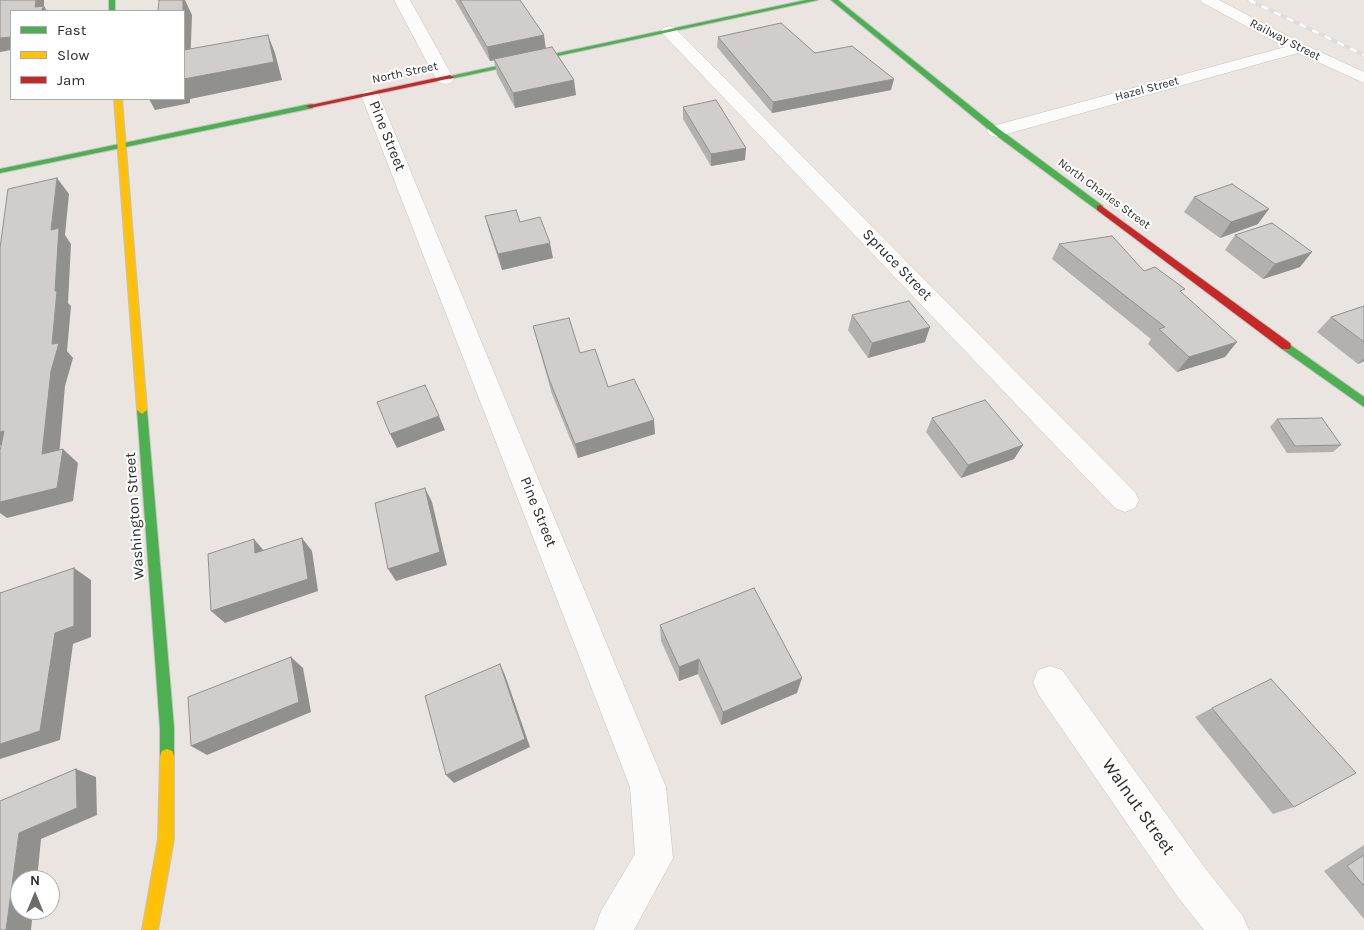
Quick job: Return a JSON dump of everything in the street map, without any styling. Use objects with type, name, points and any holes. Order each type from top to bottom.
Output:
[{"type":"street","points":[[402,0],[445,79]]},
{"type":"street","name":"North Street","points":[[0,171],[370,95],[816,0]]},
{"type":"street","name":"North Charles Street","points":[[834,0],[996,131],[1364,403]]},
{"type":"street","name":"Railway Street","points":[[1208,0],[1298,48],[1364,78]]},
{"type":"street","name":"Spruce Street","points":[[669,31],[1125,500]]},
{"type":"street","name":"Hazel Street","points":[[996,131],[1298,48]]},
{"type":"street","name":"Pine Street","points":[[370,95],[648,787],[654,858],[615,925],[614,930]]},
{"type":"street","name":"Washington Street","points":[[118,100],[166,728],[166,839],[150,930]]},
{"type":"street","name":"Walnut Street","points":[[1050,682],[1191,882],[1229,930]]},
{"type":"building","points":[[0,0],[36,0],[35,7],[44,6],[42,10],[10,10],[10,37],[0,38]]},
{"type":"building","points":[[159,0],[183,0],[183,10],[158,10]]},
{"type":"building","points":[[460,0],[520,0],[544,35],[487,47]]},
{"type":"building","points":[[781,23],[815,53],[852,46],[894,79],[773,102],[718,37]]},
{"type":"building","points":[[268,35],[274,62],[185,79],[185,50]]},
{"type":"building","points":[[552,47],[574,80],[513,93],[494,59]]},
{"type":"building","points":[[716,100],[746,148],[711,154],[683,107]]},
{"type":"building","points":[[57,178],[51,230],[59,228],[55,291],[57,291],[52,344],[59,343],[51,371],[42,454],[63,449],[57,488],[0,502],[0,451],[4,431],[0,432],[0,248],[8,189]]},
{"type":"building","points":[[1232,184],[1269,209],[1231,222],[1194,197]]},
{"type":"building","points":[[516,210],[520,222],[540,217],[550,243],[498,254],[485,216]]},
{"type":"building","points":[[1272,223],[1312,252],[1275,264],[1235,235]]},
{"type":"building","points":[[1112,236],[1144,271],[1155,267],[1185,289],[1180,291],[1237,342],[1189,357],[1159,329],[1165,327],[1059,244]]},
{"type":"building","points":[[909,301],[930,327],[872,343],[852,315]]},
{"type":"building","points":[[1364,306],[1364,342],[1331,317]]},
{"type":"building","points":[[569,318],[580,353],[595,349],[608,387],[634,379],[654,420],[575,444],[549,379],[533,326]]},
{"type":"building","points":[[425,385],[439,416],[390,434],[377,402]]},
{"type":"building","points":[[985,400],[1023,445],[968,465],[932,418]]},
{"type":"building","points":[[1322,418],[1341,445],[1295,446],[1277,419]]},
{"type":"building","points":[[425,488],[440,552],[388,569],[375,503]]},
{"type":"building","points":[[302,538],[308,579],[211,611],[208,554],[254,539],[255,553]]},
{"type":"building","points":[[74,568],[74,626],[55,633],[40,731],[0,744],[0,593]]},
{"type":"building","points":[[754,588],[802,678],[723,712],[699,659],[679,667],[660,625]]},
{"type":"building","points":[[291,657],[299,702],[191,746],[188,697]]},
{"type":"building","points":[[500,664],[525,739],[446,775],[425,696]]},
{"type":"building","points":[[1271,679],[1356,773],[1294,807],[1212,708]]},
{"type":"building","points":[[76,769],[77,808],[19,833],[14,870],[10,870],[10,900],[6,930],[0,930],[0,801]]},
{"type":"building","points":[[1364,855],[1364,886],[1347,866]]},
{"type":"railway","points":[[1249,0],[1364,55]]},
{"type":"traffic: fast","points":[[112,0],[112,10]]},
{"type":"traffic: fast","points":[[450,77],[815,0]]},
{"type":"traffic: fast","points":[[834,0],[996,131],[1100,208]]},
{"type":"traffic: fast","points":[[0,171],[310,106]]},
{"type":"traffic: fast","points":[[1286,346],[1364,403]]},
{"type":"traffic: fast","points":[[142,410],[167,728],[167,756]]},
{"type":"traffic: slow","points":[[118,100],[142,410]]},
{"type":"traffic: slow","points":[[150,930],[166,839],[167,756]]},
{"type":"traffic: jam","points":[[310,106],[450,77]]},
{"type":"traffic: jam","points":[[1100,208],[1286,346]]}]
